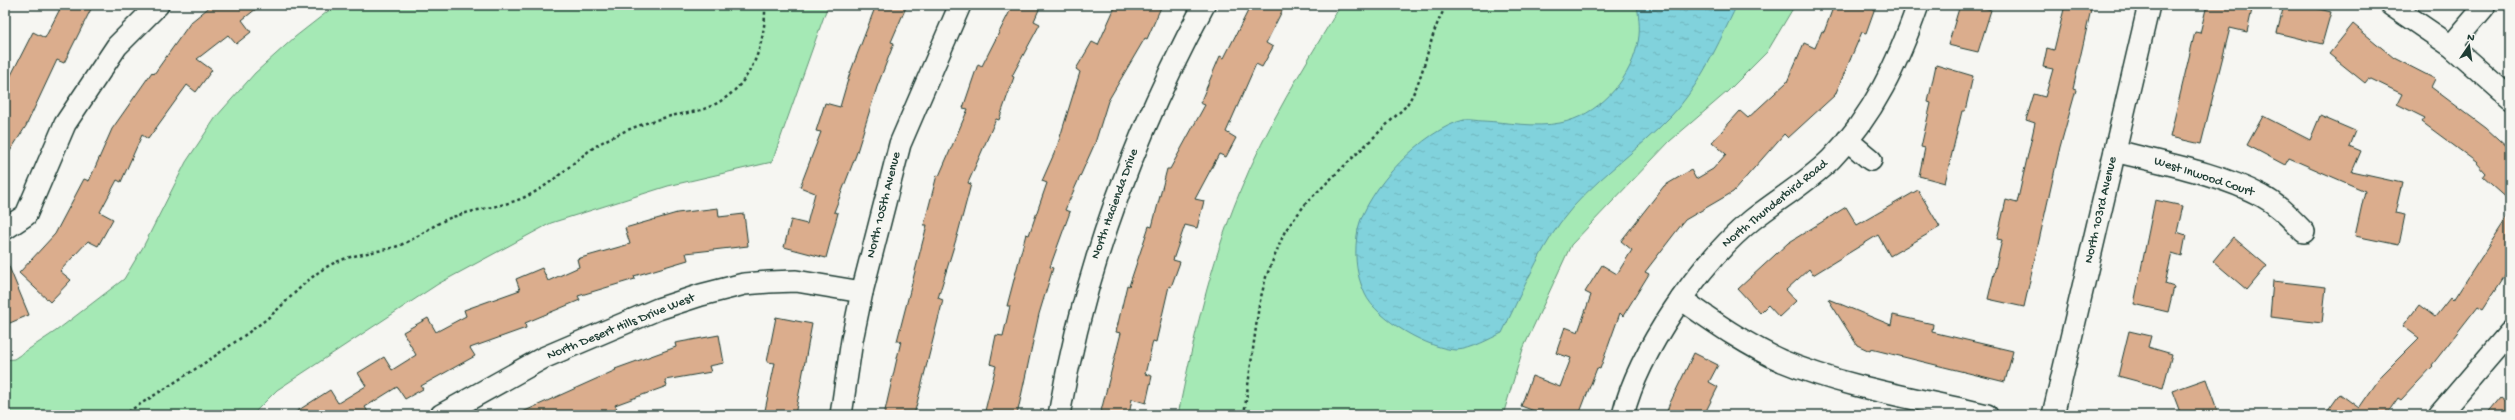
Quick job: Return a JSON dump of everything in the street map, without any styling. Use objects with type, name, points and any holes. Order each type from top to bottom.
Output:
[{"type":"street","points":[[5,229],[26,215],[65,124],[117,46],[158,5]]},
{"type":"street","name":"North 105th Avenue","points":[[841,415],[852,340],[862,292],[900,144],[960,5]]},
{"type":"street","name":"North Hacienda Drive","points":[[1059,415],[1075,333],[1097,254],[1120,187],[1164,80],[1204,5]]},
{"type":"street","name":"North Thunderbird Road","points":[[1623,415],[1647,356],[1681,299],[1721,249],[1751,221],[1830,160],[1864,120],[1884,87],[1902,52],[1918,5]]},
{"type":"street","name":"North 103rd Avenue","points":[[2053,415],[2149,5]]},
{"type":"street","points":[[2392,5],[2451,46],[2510,98]]},
{"type":"street","points":[[2451,46],[2484,7]]},
{"type":"street","points":[[1847,140],[1871,160]]},
{"type":"street","name":"West Inwood Court","points":[[2115,151],[2230,183],[2262,196],[2281,209],[2304,232]]},
{"type":"street","name":"North Desert Hills Drive West","points":[[441,415],[543,358],[658,310],[701,295],[744,284],[796,281],[862,292]]},
{"type":"street","points":[[1681,299],[1721,328],[1782,361],[1848,382],[1987,415]]},
{"type":"street","points":[[2438,415],[2510,332]]},
{"type":"path","points":[[123,415],[262,323],[319,272],[330,265],[351,256],[397,246],[454,216],[522,198],[540,190],[591,149],[610,138],[655,121],[695,112],[722,100],[742,83],[756,60],[763,38],[765,5]]},
{"type":"path","points":[[1244,415],[1259,305],[1266,277],[1285,232],[1307,202],[1406,106],[1415,93],[1439,18],[1447,5]]},
{"type":"green space","points":[[336,5],[828,5],[772,162],[668,186],[551,223],[438,284],[277,390],[252,415],[5,415],[5,360],[14,359],[56,331],[124,279],[143,247],[186,162],[216,117],[255,73],[295,37]]},
{"type":"green space","points":[[1341,5],[1795,5],[1767,52],[1727,92],[1670,141],[1571,245],[1523,349],[1503,415],[1178,415],[1203,303],[1219,248],[1239,194],[1273,121]]},
{"type":"water","points":[[1637,5],[1737,5],[1716,49],[1682,104],[1643,142],[1600,180],[1572,208],[1560,223],[1536,263],[1502,333],[1474,346],[1457,350],[1446,349],[1419,339],[1392,323],[1371,304],[1365,294],[1359,278],[1356,262],[1358,229],[1363,213],[1385,179],[1415,148],[1432,135],[1448,126],[1464,120],[1531,125],[1560,123],[1587,113],[1599,105],[1619,84],[1633,59],[1639,36]]},
{"type":"building","points":[[62,5],[93,5],[64,63],[57,60],[26,126],[5,159],[5,87],[33,32],[45,38]]},
{"type":"building","points":[[212,5],[261,5],[242,20],[251,32],[236,44],[228,35],[197,59],[212,70],[196,92],[187,85],[148,139],[142,135],[121,182],[117,180],[100,212],[113,219],[98,246],[88,241],[60,271],[71,280],[50,302],[19,273],[55,234],[84,179],[89,181],[112,129],[152,72],[154,74],[191,22]]},
{"type":"building","points":[[876,5],[907,5],[891,42],[894,43],[877,87],[856,155],[834,212],[838,213],[826,258],[784,247],[791,220],[807,224],[815,193],[800,187],[821,132],[816,131],[825,103],[840,107],[849,76]]},
{"type":"building","points":[[1013,5],[1041,5],[1034,21],[1040,24],[1012,76],[1014,77],[999,120],[996,119],[968,183],[971,184],[938,298],[943,300],[914,415],[884,415],[901,341],[897,341],[927,225],[924,225],[937,175],[939,176],[968,109],[963,108],[978,64],[982,66]]},
{"type":"building","points":[[1116,5],[1162,5],[1147,39],[1145,38],[1108,101],[1095,143],[1065,210],[1070,212],[1050,267],[1053,268],[1039,314],[1017,415],[984,415],[996,366],[990,364],[996,335],[1003,336],[1010,306],[1007,306],[1026,234],[1029,235],[1047,183],[1042,181],[1057,147],[1080,72],[1076,69],[1092,42],[1098,45]]},
{"type":"building","points":[[1251,5],[1285,5],[1266,43],[1273,47],[1262,67],[1256,64],[1226,132],[1236,138],[1226,157],[1219,154],[1195,199],[1204,201],[1197,228],[1185,225],[1173,260],[1180,262],[1171,287],[1169,286],[1156,342],[1153,341],[1145,374],[1152,376],[1146,403],[1132,399],[1129,415],[1100,415],[1121,333],[1116,332],[1127,285],[1129,286],[1149,226],[1152,227],[1167,169],[1170,169],[1205,105],[1200,103],[1220,56],[1224,58]]},
{"type":"building","points":[[1834,5],[1876,5],[1866,33],[1862,32],[1835,95],[1788,138],[1784,134],[1733,192],[1685,220],[1645,272],[1649,274],[1623,316],[1620,313],[1600,369],[1597,368],[1579,415],[1545,415],[1521,406],[1532,376],[1560,387],[1571,358],[1556,353],[1565,327],[1578,332],[1591,295],[1585,292],[1602,265],[1617,274],[1632,250],[1621,241],[1664,186],[1691,170],[1696,179],[1713,169],[1726,154],[1712,142],[1740,111],[1748,118],[1787,82],[1804,43],[1815,48],[1822,31],[1824,32]]},
{"type":"building","points":[[1960,5],[1975,5],[1991,10],[1978,52],[1948,45]]},
{"type":"building","points":[[2065,5],[2092,5],[2073,89],[2076,90],[2060,147],[2024,307],[1988,299],[2002,240],[1997,239],[2006,200],[2017,203],[2035,123],[2026,120],[2034,94],[2045,97],[2053,69],[2043,67],[2047,48],[2054,50]]},
{"type":"building","points":[[2207,5],[2253,5],[2247,32],[2230,28],[2201,144],[2170,137],[2195,32],[2200,33]]},
{"type":"building","points":[[2284,5],[2303,5],[2331,12],[2322,44],[2277,33]]},
{"type":"building","points":[[2353,24],[2394,58],[2435,79],[2431,87],[2486,128],[2510,150],[2510,201],[2483,177],[2486,173],[2476,162],[2422,122],[2425,118],[2397,104],[2402,94],[2369,78],[2365,83],[2329,54]]},
{"type":"building","points":[[1936,65],[1973,76],[1965,111],[1962,111],[1945,183],[1919,176],[1925,148],[1921,147],[1931,103],[1928,102]]},
{"type":"building","points":[[2263,116],[2310,140],[2320,116],[2355,131],[2349,146],[2361,151],[2352,172],[2402,183],[2395,213],[2405,215],[2399,245],[2355,236],[2365,191],[2289,158],[2285,165],[2247,145]]},
{"type":"building","points":[[1918,190],[1940,227],[1890,256],[1878,235],[1813,275],[1809,269],[1786,290],[1796,301],[1779,317],[1768,305],[1760,313],[1738,289],[1788,243],[1846,207],[1857,225]]},
{"type":"building","points":[[2155,200],[2183,206],[2177,232],[2186,235],[2182,256],[2172,253],[2165,284],[2174,287],[2168,312],[2134,304]]},
{"type":"building","points":[[718,208],[719,217],[744,214],[748,246],[686,253],[688,260],[634,276],[635,279],[578,296],[580,300],[525,323],[526,328],[470,348],[475,356],[421,386],[423,389],[405,399],[397,387],[365,407],[370,415],[291,415],[330,390],[338,403],[366,386],[358,373],[384,357],[392,370],[416,355],[403,332],[428,318],[436,332],[466,316],[464,310],[520,290],[516,279],[542,268],[548,281],[579,267],[577,259],[630,244],[625,228],[677,213]]},
{"type":"building","points":[[2510,213],[2510,268],[2483,309],[2478,306],[2432,365],[2433,366],[2401,400],[2398,398],[2386,415],[2325,415],[2340,394],[2359,408],[2382,375],[2419,338],[2403,326],[2419,305],[2435,317],[2450,298],[2453,301]]},
{"type":"building","points":[[2233,237],[2267,266],[2247,290],[2213,261]]},
{"type":"building","points":[[5,257],[29,315],[5,325]]},
{"type":"building","points":[[2273,281],[2326,287],[2322,323],[2270,317]]},
{"type":"building","points":[[1828,299],[1891,325],[1893,315],[1933,324],[1932,332],[2013,351],[2005,382],[1871,349],[1870,351],[1857,345]]},
{"type":"building","points":[[776,317],[812,324],[795,415],[764,415],[775,363],[767,362]]},
{"type":"building","points":[[2129,331],[2151,336],[2148,347],[2172,354],[2163,388],[2118,376]]},
{"type":"building","points":[[719,335],[724,363],[709,366],[711,372],[665,380],[667,386],[615,405],[617,409],[604,415],[516,415],[616,370],[615,369],[676,347],[675,343]]},
{"type":"building","points":[[1694,353],[1718,365],[1709,382],[1718,387],[1704,415],[1666,415],[1669,405]]},
{"type":"building","points":[[2206,379],[2219,415],[2181,415],[2172,391]]},
{"type":"building","points":[[2501,397],[2510,404],[2510,415],[2486,415]]}]
